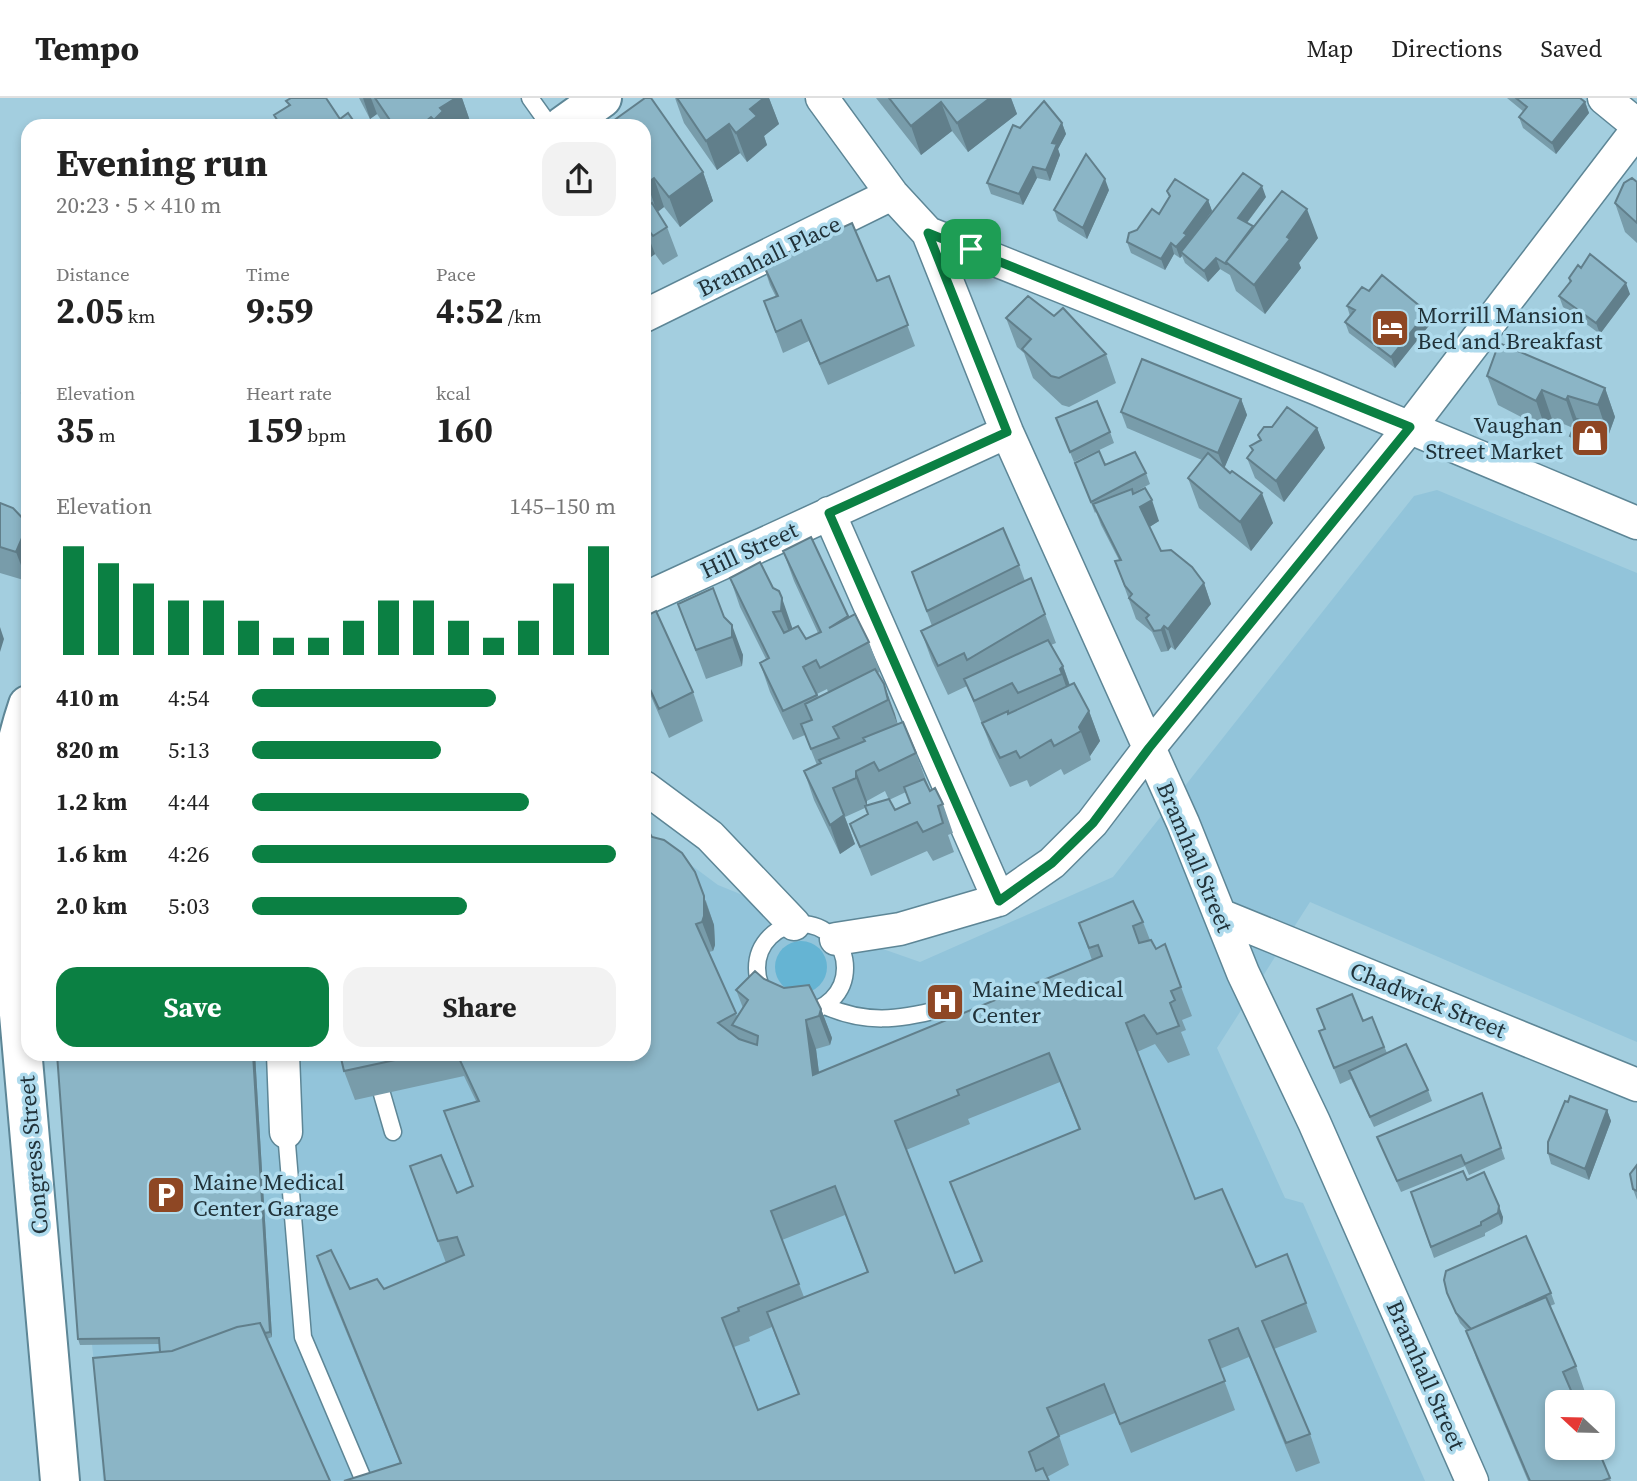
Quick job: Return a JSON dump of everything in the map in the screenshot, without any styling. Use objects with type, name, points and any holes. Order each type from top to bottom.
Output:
[{"type":"main road","points":[[573,119],[602,98]]},
{"type":"main road","name":"Congress Street","points":[[21,735],[13,769],[3,855],[21,1053]]},
{"type":"main road","name":"Congress Street","points":[[22,1061],[60,1481]]},
{"type":"street","name":"Bramhall Street","points":[[822,98],[892,194],[928,233],[1007,432],[1149,748],[1243,973],[1320,1134],[1472,1481]]},
{"type":"street","points":[[835,939],[900,929],[999,901],[1052,863],[1093,823],[1149,748],[1410,427],[1626,168],[1637,127],[1604,98]]},
{"type":"street","name":"Bramhall Place","points":[[651,313],[892,194]]},
{"type":"street","points":[[928,233],[1410,427],[1637,523]]},
{"type":"street","name":"Hill Street","points":[[651,596],[1007,432]]},
{"type":"street","points":[[829,513],[999,901]]},
{"type":"street","points":[[651,792],[710,836],[794,923]]},
{"type":"street","name":"Chadwick Street","points":[[1220,915],[1637,1085]]},
{"type":"street","points":[[283,1061],[286,1132]]},
{"type":"lane","points":[[530,98],[545,119]]},
{"type":"lane","points":[[794,923],[823,928],[835,939],[843,953],[846,967],[836,996],[824,1006],[811,1011],[784,1009],[772,1002],[757,978],[760,951],[768,937],[780,928],[794,923]]},
{"type":"lane","points":[[824,1006],[851,1017],[907,1018],[941,1009]]},
{"type":"lane","points":[[382,1094],[393,1132]]},
{"type":"lane","points":[[286,1132],[303,1337],[364,1481]]},
{"type":"shaded area","name":"Maine Medical Center","points":[[1437,490],[1637,573],[1637,1042],[1310,902],[1217,1048],[1285,1198],[1303,1203],[1425,1481],[103,1481],[96,1381],[61,1061],[651,1061],[651,929],[656,839],[718,885],[823,928],[920,962],[1113,877],[1414,496]]},
{"type":"shaded area","points":[[801,941],[820,948],[827,967],[820,986],[801,993],[782,986],[775,967],[782,948]]},
{"type":"building","points":[[291,98],[326,98],[340,119],[277,119],[274,115],[290,105],[286,101]]},
{"type":"building","points":[[375,98],[456,98],[440,108],[443,111],[435,119],[389,119]]},
{"type":"building","points":[[645,98],[651,98],[703,172],[669,197],[654,178],[651,180],[651,119],[616,119]]},
{"type":"building","points":[[677,98],[764,98],[750,109],[757,116],[736,133],[729,124],[706,141]]},
{"type":"building","points":[[889,98],[990,98],[957,123],[941,102],[911,126]]},
{"type":"building","points":[[1516,98],[1580,98],[1585,102],[1552,143],[1519,117],[1527,107]]},
{"type":"building","points":[[1044,101],[1062,123],[1052,143],[1057,144],[1046,170],[1033,167],[1019,194],[987,183],[1013,125],[1020,128]]},
{"type":"building","points":[[348,113],[352,119],[340,119]]},
{"type":"building","points":[[1086,154],[1105,179],[1083,228],[1054,210]]},
{"type":"building","points":[[1243,173],[1262,186],[1238,218],[1253,226],[1226,264],[1216,258],[1204,271],[1181,252]]},
{"type":"building","points":[[1632,178],[1637,182],[1637,223],[1615,203],[1624,183]]},
{"type":"building","points":[[1175,179],[1208,200],[1184,233],[1187,235],[1176,247],[1171,243],[1161,259],[1127,242],[1129,233],[1137,230],[1152,209],[1159,214],[1170,196],[1167,191]]},
{"type":"building","points":[[1282,191],[1307,209],[1287,237],[1290,239],[1254,285],[1226,262]]},
{"type":"building","points":[[652,203],[667,227],[653,236],[651,234]]},
{"type":"building","points":[[852,223],[877,281],[889,276],[908,325],[820,364],[801,320],[776,332],[764,301],[778,296],[763,264]]},
{"type":"building","points":[[1590,254],[1626,283],[1596,323],[1559,296],[1571,281],[1569,278],[1578,265],[1581,268]]},
{"type":"building","name":"Morrill Mansion Bed and Breakfast","points":[[1382,275],[1427,312],[1391,357],[1345,322],[1355,310],[1347,306],[1362,287],[1369,291]]},
{"type":"building","points":[[1028,296],[1054,316],[1063,308],[1106,354],[1059,378],[1051,376],[1022,349],[1031,339],[1006,318]]},
{"type":"building","points":[[1499,343],[1605,388],[1598,405],[1568,396],[1566,400],[1542,390],[1536,401],[1487,376]]},
{"type":"building","points":[[1142,359],[1241,399],[1218,453],[1121,412]]},
{"type":"building","points":[[1097,401],[1110,432],[1070,452],[1056,418]]},
{"type":"building","points":[[1287,407],[1317,428],[1276,481],[1247,458],[1253,450],[1250,446],[1261,440],[1258,435],[1264,427],[1272,427]]},
{"type":"building","name":"Vaughan Street Market","points":[[1577,419],[1606,429],[1600,448],[1570,436]]},
{"type":"building","points":[[1099,451],[1105,465],[1135,452],[1146,473],[1091,502],[1075,463]]},
{"type":"building","points":[[1208,453],[1230,473],[1232,471],[1262,493],[1240,522],[1188,478]]},
{"type":"building","points":[[1145,488],[1152,500],[1140,507],[1161,551],[1171,550],[1192,567],[1204,583],[1168,629],[1164,626],[1161,630],[1154,631],[1146,618],[1149,615],[1129,598],[1132,594],[1125,586],[1115,561],[1121,560],[1093,504],[1132,489],[1133,494]]},
{"type":"building","points":[[0,503],[13,508],[21,517],[21,540],[16,552],[0,547]]},
{"type":"building","points":[[1003,528],[1019,565],[927,611],[912,572]]},
{"type":"building","points":[[811,537],[848,616],[829,628],[855,614],[869,642],[820,668],[816,660],[803,667],[817,695],[783,711],[760,663],[769,658],[730,578],[760,562],[773,588],[779,591],[782,598],[781,611],[773,612],[784,633],[798,626],[806,639],[821,632],[783,551]]},
{"type":"building","points":[[1031,578],[1045,614],[967,660],[964,653],[938,666],[921,631]]},
{"type":"building","points":[[713,588],[724,617],[732,625],[732,637],[696,650],[678,604]]},
{"type":"building","points":[[656,611],[693,692],[659,709],[651,691],[651,614]]},
{"type":"building","points":[[1048,640],[1063,666],[1060,669],[1062,674],[1018,693],[1012,683],[974,701],[964,679]]},
{"type":"building","points":[[875,669],[884,684],[888,700],[833,727],[839,738],[811,749],[801,724],[812,720],[805,704]]},
{"type":"building","points":[[1074,683],[1089,711],[1079,727],[1081,731],[1054,746],[1051,740],[1020,758],[1016,751],[1000,758],[982,723],[1008,711],[1008,714]]},
{"type":"building","points":[[903,722],[916,753],[879,771],[874,762],[856,771],[856,778],[833,788],[844,815],[830,825],[804,771],[821,763],[819,760],[865,741],[863,738]]},
{"type":"building","points":[[924,779],[930,791],[935,788],[943,804],[938,806],[943,823],[923,832],[917,822],[860,847],[850,824],[868,814],[865,806],[889,799],[895,810],[910,803],[904,787]]},
{"type":"building","points":[[651,835],[664,840],[682,853],[695,872],[704,896],[704,916],[702,922],[696,924],[736,1013],[718,1023],[739,1039],[757,1045],[758,1036],[732,1025],[748,1000],[736,990],[755,971],[764,979],[784,988],[809,985],[821,1009],[819,1016],[806,1020],[813,1075],[1102,956],[1098,945],[1089,948],[1079,923],[1133,901],[1143,922],[1133,926],[1139,943],[1151,940],[1156,949],[1165,944],[1181,987],[1171,991],[1175,1000],[1170,1003],[1179,1026],[1157,1034],[1144,1015],[1126,1023],[1195,1199],[1222,1189],[1256,1267],[1287,1254],[1306,1303],[1262,1321],[1310,1434],[1286,1443],[1238,1328],[1209,1340],[1225,1381],[1120,1424],[1104,1384],[1047,1408],[1059,1436],[1029,1452],[1036,1471],[1043,1468],[1049,1481],[344,1481],[401,1463],[317,1256],[331,1250],[350,1289],[377,1279],[384,1289],[464,1255],[457,1237],[438,1241],[410,1166],[441,1155],[457,1193],[473,1186],[444,1111],[479,1101],[460,1061],[651,1061]],"holes":[[[1049,1053],[1080,1129],[950,1182],[982,1261],[955,1273],[895,1121],[959,1095],[957,1090]],[[835,1186],[868,1272],[767,1312],[799,1394],[758,1410],[722,1318],[739,1311],[738,1308],[799,1284],[771,1211]]]},
{"type":"building","points":[[1352,994],[1363,1021],[1372,1017],[1384,1047],[1334,1068],[1319,1031],[1325,1029],[1317,1009]]},
{"type":"building","points":[[1406,1044],[1428,1090],[1370,1117],[1349,1071]]},
{"type":"building","name":"Maine Medical Center Garage","points":[[58,1061],[253,1061],[270,1332],[265,1333],[260,1323],[237,1327],[172,1351],[160,1352],[159,1338],[78,1339]]},
{"type":"building","points":[[342,1061],[390,1061],[344,1071]]},
{"type":"building","points":[[1482,1093],[1501,1148],[1465,1164],[1461,1155],[1397,1181],[1377,1137]]},
{"type":"building","points":[[1570,1096],[1607,1110],[1585,1169],[1548,1153],[1548,1142],[1565,1101],[1568,1102]]},
{"type":"building","points":[[1637,1165],[1637,1191],[1633,1189],[1630,1174]]},
{"type":"building","points":[[1463,1171],[1467,1180],[1484,1172],[1499,1206],[1498,1213],[1481,1222],[1481,1225],[1431,1247],[1411,1192]]},
{"type":"building","points":[[1526,1236],[1551,1293],[1471,1329],[1456,1313],[1447,1293],[1444,1280],[1446,1271]]},
{"type":"building","points":[[1546,1297],[1576,1366],[1563,1372],[1571,1390],[1545,1390],[1545,1460],[1602,1460],[1610,1478],[1602,1481],[1530,1481],[1466,1331]]},
{"type":"building","points":[[260,1323],[330,1481],[105,1481],[93,1358],[172,1351],[237,1327]]},
{"type":"place","name":"Morrill Mansion Bed and Breakfast","points":[[1390,328]]},
{"type":"place","name":"Vaughan Street Market","points":[[1590,438]]},
{"type":"place","name":"Maine Medical Center","points":[[945,1002]]},
{"type":"place","name":"Maine Medical Center Garage","points":[[166,1195]]},
{"type":"route","points":[[928,233],[971,249],[1410,427],[1149,748],[1093,823],[1052,863],[999,901],[829,513],[1007,432],[928,233]]}]
